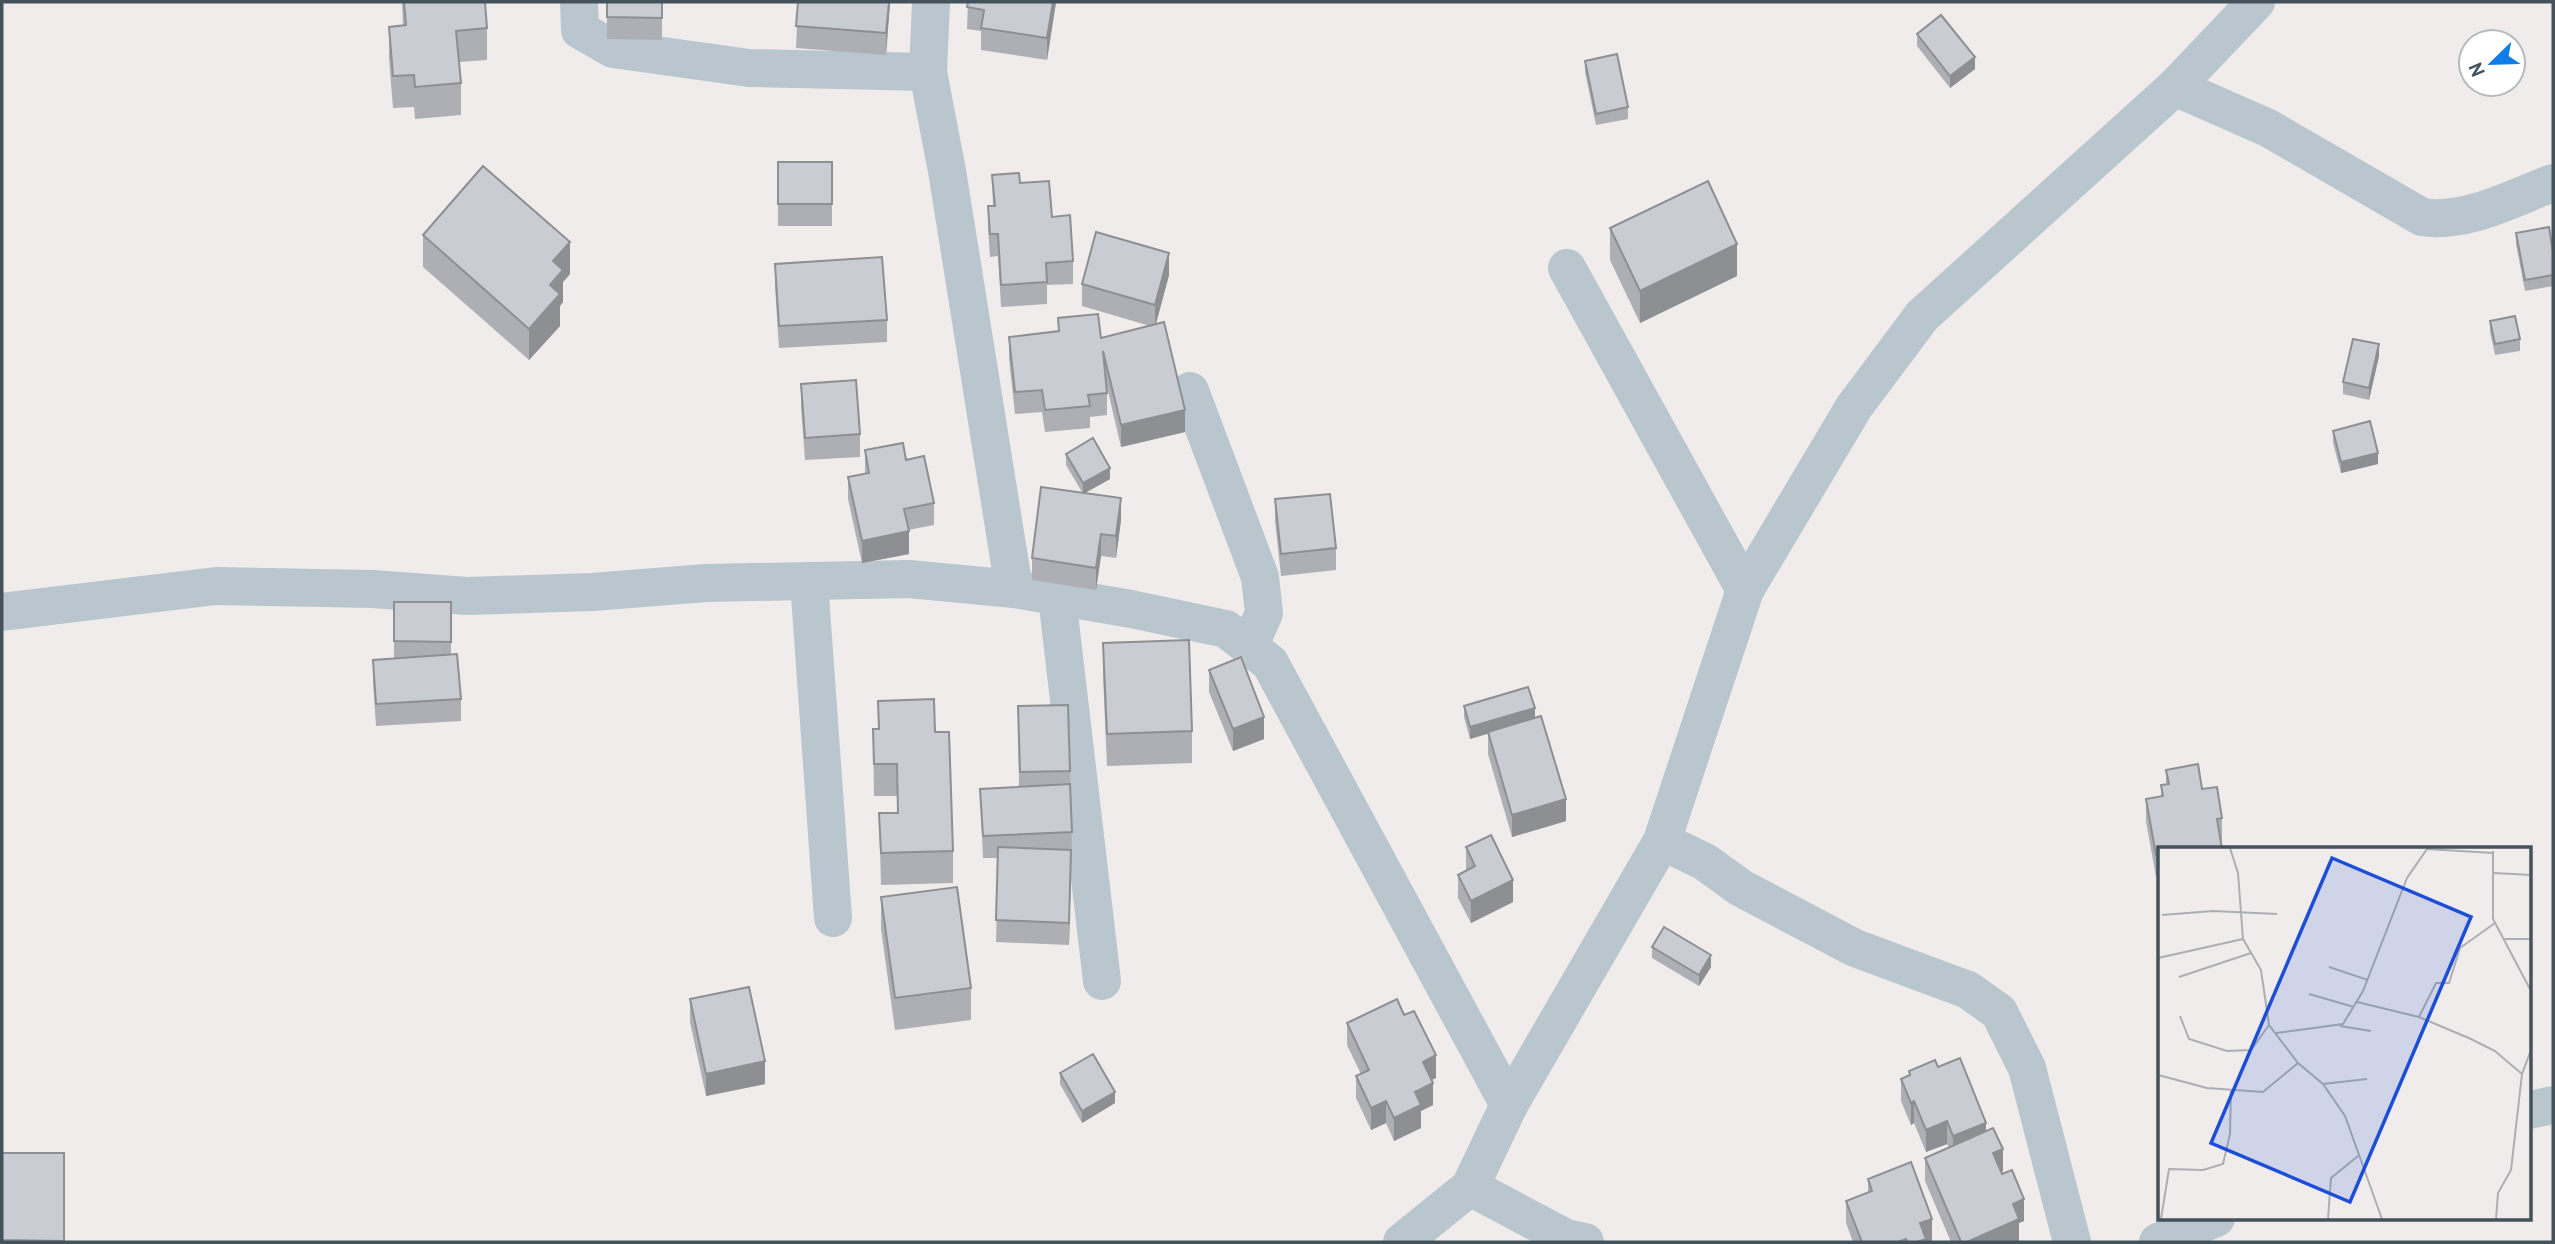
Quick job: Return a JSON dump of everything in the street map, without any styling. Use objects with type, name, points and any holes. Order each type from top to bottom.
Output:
[{"type":"street","points":[[579,2],[580,30],[613,49],[749,68],[928,72]]},
{"type":"street","points":[[931,2],[928,72],[947,171],[1014,589]]},
{"type":"street","points":[[1402,1242],[1470,1187],[1509,1105],[1662,841],[1745,590],[1854,407],[1922,316],[2175,87],[2256,2]]},
{"type":"street","points":[[2175,87],[2267,128],[2422,217],[2437,219],[2471,213],[2553,183]]},
{"type":"street","points":[[1567,268],[1745,590]]},
{"type":"street","points":[[1190,391],[1260,577],[1264,613],[1249,647]]},
{"type":"street","points":[[2,612],[216,586],[373,589],[467,596],[592,592],[706,583],[909,579],[1014,589],[1226,629],[1270,663],[1509,1105]]},
{"type":"street","points":[[809,581],[833,918]]},
{"type":"street","points":[[1057,597],[1102,981]]},
{"type":"street","points":[[1662,841],[1705,862],[1741,888],[1855,948],[1968,990],[1998,1012],[2027,1068],[2072,1242]]},
{"type":"street","points":[[2530,1110],[2553,1105]]},
{"type":"street","points":[[1470,1187],[1566,1237],[1585,1242]]},
{"type":"street","points":[[2158,1242],[2211,1220]]},
{"type":"building","points":[[404,2],[485,2],[487,28],[456,31],[461,83],[415,87],[414,75],[393,76],[389,27],[406,25]]},
{"type":"building","points":[[607,2],[662,2],[662,18],[607,17]]},
{"type":"building","points":[[798,2],[889,2],[886,33],[796,26]]},
{"type":"building","points":[[968,2],[1053,2],[1047,38],[981,28],[984,10],[967,7]]},
{"type":"building","points":[[1941,15],[1975,57],[1950,76],[1917,34]]},
{"type":"building","points":[[1617,54],[1628,107],[1596,114],[1585,61]]},
{"type":"building","points":[[778,162],[832,162],[832,204],[778,204]]},
{"type":"building","points":[[483,166],[570,242],[553,261],[563,270],[550,285],[560,294],[529,329],[423,235]]},
{"type":"building","points":[[1019,173],[1020,183],[1049,181],[1052,217],[1070,215],[1073,261],[1046,263],[1047,282],[1001,285],[998,234],[990,234],[988,206],[995,206],[992,175]]},
{"type":"building","points":[[1708,181],[1737,244],[1640,291],[1610,228]]},
{"type":"building","points":[[2549,227],[2553,275],[2525,280],[2516,233]]},
{"type":"building","points":[[1096,232],[1169,253],[1155,305],[1082,284]]},
{"type":"building","points":[[882,257],[887,320],[779,326],[775,264]]},
{"type":"building","points":[[1098,314],[1101,338],[1164,322],[1185,410],[1121,425],[1103,351],[1107,393],[1088,395],[1090,406],[1045,410],[1042,390],[1015,392],[1009,337],[1059,331],[1058,318]]},
{"type":"building","points":[[2515,316],[2520,339],[2495,344],[2490,321]]},
{"type":"building","points":[[2353,339],[2379,344],[2369,388],[2343,382]]},
{"type":"building","points":[[856,380],[860,434],[805,438],[801,384]]},
{"type":"building","points":[[2370,421],[2378,453],[2341,462],[2333,431]]},
{"type":"building","points":[[1093,438],[1110,468],[1083,483],[1066,454]]},
{"type":"building","points":[[903,443],[906,460],[924,456],[934,503],[904,509],[909,531],[862,541],[848,477],[869,473],[865,450]]},
{"type":"building","points":[[1041,487],[1121,498],[1116,536],[1101,534],[1096,568],[1032,558]]},
{"type":"building","points":[[1330,494],[1336,548],[1281,554],[1275,499]]},
{"type":"building","points":[[394,602],[451,602],[451,642],[394,641]]},
{"type":"building","points":[[1189,640],[1192,731],[1107,734],[1103,643]]},
{"type":"building","points":[[457,654],[461,699],[376,704],[373,660]]},
{"type":"building","points":[[1241,657],[1264,717],[1233,729],[1209,670]]},
{"type":"building","points":[[1528,687],[1535,708],[1470,727],[1464,706]]},
{"type":"building","points":[[934,699],[935,732],[949,732],[953,851],[881,853],[879,813],[898,813],[897,764],[874,764],[873,729],[879,729],[878,701]]},
{"type":"building","points":[[1068,705],[1070,771],[1020,772],[1018,706]]},
{"type":"building","points":[[1541,716],[1566,799],[1512,815],[1488,732]]},
{"type":"building","points":[[2198,764],[2202,789],[2217,787],[2222,818],[2217,819],[2222,847],[2158,847],[2156,855],[2146,799],[2163,796],[2161,785],[2169,784],[2166,770]]},
{"type":"building","points":[[1070,784],[1072,832],[983,836],[980,789]]},
{"type":"building","points":[[1491,835],[1513,880],[1471,901],[1458,875],[1475,866],[1466,847]]},
{"type":"building","points":[[998,847],[1071,850],[1069,923],[996,920]]},
{"type":"building","points":[[957,887],[971,988],[895,998],[881,897]]},
{"type":"building","points":[[1664,927],[1711,955],[1699,975],[1652,947]]},
{"type":"building","points":[[749,987],[765,1061],[706,1074],[690,999]]},
{"type":"building","points":[[1397,999],[1404,1015],[1414,1011],[1436,1055],[1423,1062],[1433,1083],[1415,1092],[1421,1105],[1394,1118],[1386,1101],[1371,1108],[1356,1076],[1369,1070],[1347,1023]]},
{"type":"building","points":[[1093,1054],[1115,1092],[1082,1111],[1060,1073]]},
{"type":"building","points":[[1960,1058],[1986,1123],[1953,1136],[1947,1121],[1926,1130],[1901,1079],[1910,1075],[1909,1071],[1935,1060],[1938,1067]]},
{"type":"building","points":[[1993,1128],[2003,1149],[1993,1153],[2002,1174],[2012,1170],[2024,1199],[2013,1204],[2019,1219],[1967,1242],[1961,1242],[1925,1158]]},
{"type":"building","points":[[2,1153],[64,1153],[64,1241],[2,1240]]},
{"type":"building","points":[[1911,1162],[1932,1219],[1920,1223],[1926,1239],[1917,1242],[1907,1242],[1906,1239],[1898,1242],[1862,1242],[1846,1201],[1872,1191],[1868,1179]]}]
